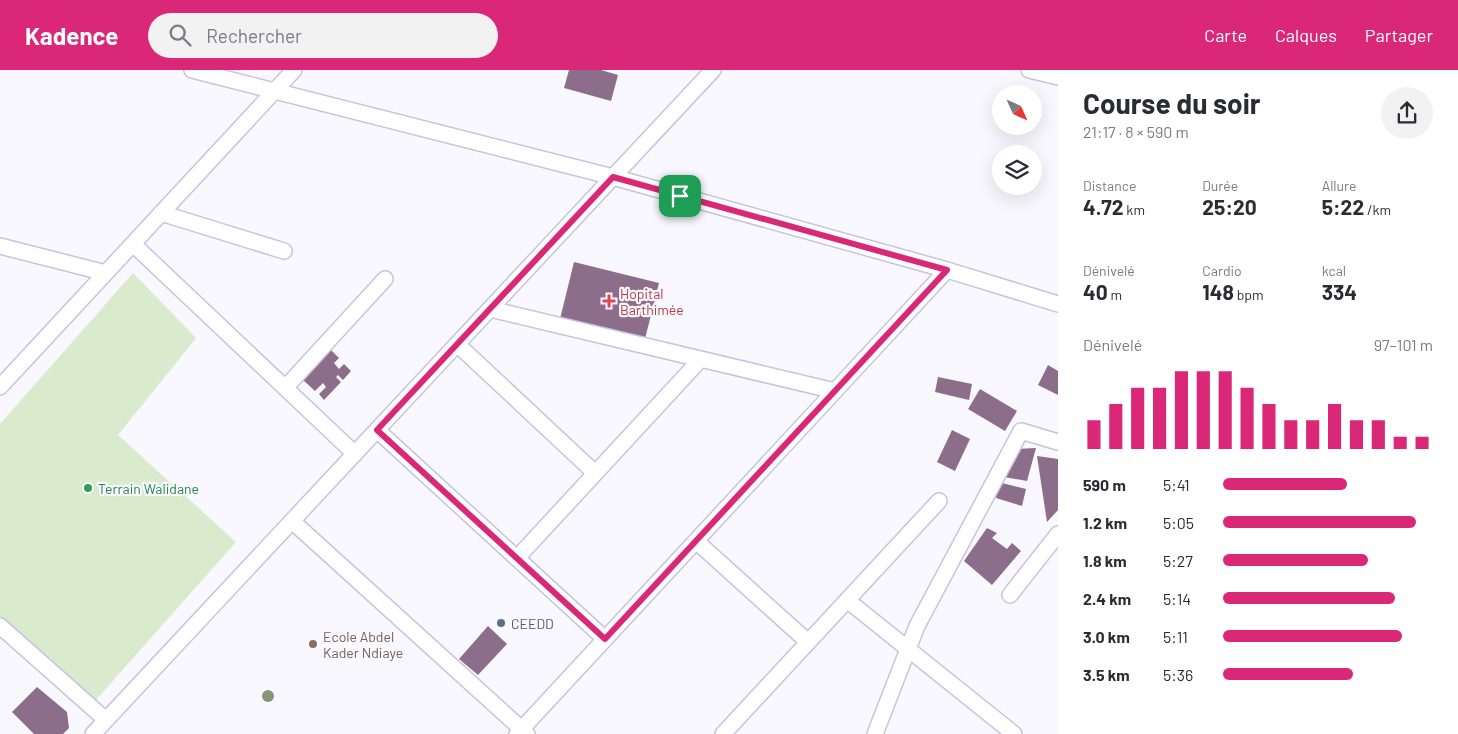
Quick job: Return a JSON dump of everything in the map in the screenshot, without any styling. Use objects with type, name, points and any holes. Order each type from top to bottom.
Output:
[{"type":"street","points":[[192,70],[613,177],[947,270],[1058,304]]},
{"type":"street","points":[[0,387],[294,70]]},
{"type":"street","points":[[94,734],[713,70]]},
{"type":"street","points":[[1029,70],[1058,77]]},
{"type":"street","points":[[162,213],[284,251]]},
{"type":"street","points":[[133,244],[355,454]]},
{"type":"street","points":[[0,246],[106,274]]},
{"type":"street","points":[[292,520],[522,732],[605,639],[947,270]]},
{"type":"street","points":[[285,388],[385,279]]},
{"type":"street","points":[[490,309],[834,391]]},
{"type":"street","points":[[457,344],[595,473]]},
{"type":"street","points":[[516,558],[700,360]]},
{"type":"street","points":[[377,430],[605,639]]},
{"type":"street","points":[[875,734],[917,626],[1021,431],[1058,442]]},
{"type":"street","points":[[723,734],[939,501]]},
{"type":"street","points":[[1010,595],[1058,534]]},
{"type":"street","points":[[696,541],[808,642]]},
{"type":"street","points":[[847,600],[1014,734]]},
{"type":"street","points":[[0,626],[106,720]]},
{"type":"green space","name":"Terrain Walidane","points":[[133,273],[196,338],[118,435],[236,542],[95,701],[0,617],[0,424]]},
{"type":"building","points":[[569,70],[601,70],[618,75],[611,101],[564,88]]},
{"type":"building","name":"Hopital Barthimée","points":[[574,262],[659,283],[645,339],[560,319]]},
{"type":"building","points":[[330,349],[339,358],[334,363],[339,369],[344,364],[351,371],[343,380],[338,375],[336,377],[341,382],[324,400],[319,394],[326,387],[323,383],[315,391],[302,379]]},
{"type":"building","points":[[1048,365],[1058,371],[1058,395],[1038,385]]},
{"type":"building","points":[[938,377],[972,384],[969,400],[935,392]]},
{"type":"building","points":[[980,389],[1017,411],[1005,431],[968,409]]},
{"type":"building","points":[[952,430],[970,439],[955,471],[937,462]]},
{"type":"building","points":[[1036,448],[1027,481],[1004,477],[1016,449]]},
{"type":"building","points":[[1037,456],[1058,459],[1058,510],[1047,522]]},
{"type":"building","points":[[998,482],[1026,489],[1022,506],[996,498]]},
{"type":"building","points":[[987,528],[997,533],[992,538],[1007,549],[1012,543],[1021,551],[992,585],[964,561]]},
{"type":"building","points":[[488,626],[507,644],[478,675],[459,659]]},
{"type":"building","points":[[37,687],[67,712],[69,728],[63,734],[34,734],[12,712]]},
{"type":"place","name":"Hopital Barthimée","points":[[609,301]]},
{"type":"place","name":"Terrain Walidane","points":[[88,488]]},
{"type":"place","name":"CEEDD","points":[[501,623]]},
{"type":"place","name":"Ecole Abdel Kader Ndiaye","points":[[313,644]]},
{"type":"route","points":[[613,177],[680,196],[947,270],[605,639],[377,430],[613,177]]}]
